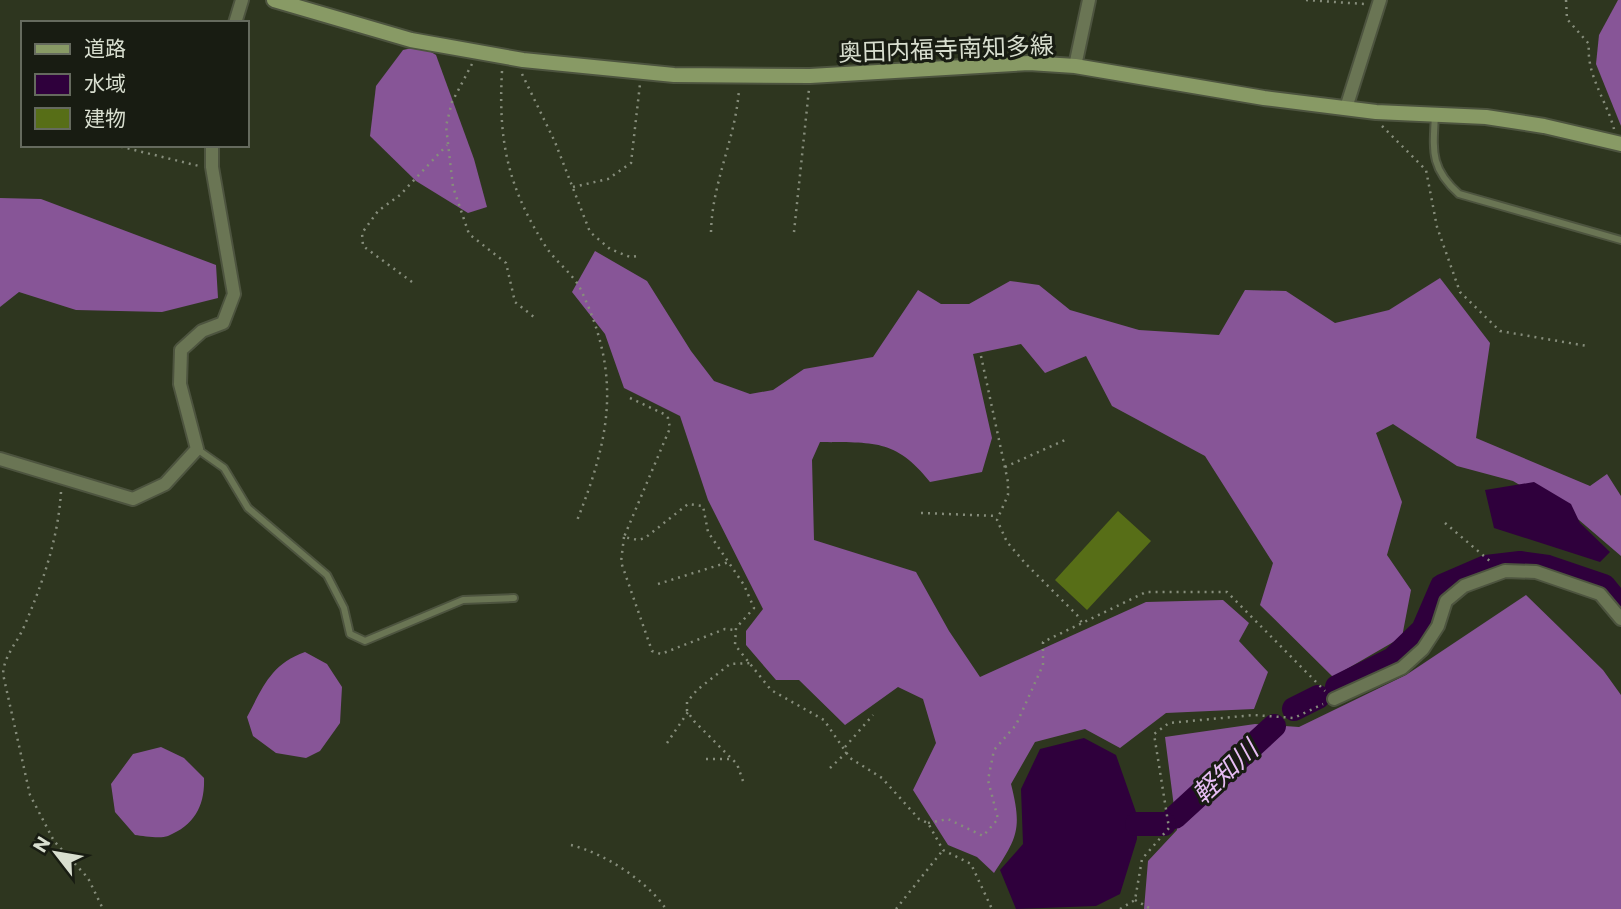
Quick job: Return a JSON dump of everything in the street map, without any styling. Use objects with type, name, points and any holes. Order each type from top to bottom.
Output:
[{"type":"main road","name":"奥田内福寺南知多線","points":[[274,0],[411,40],[504,58],[642,72],[810,76],[1002,64],[1075,66],[1264,98],[1376,112],[1435,113],[1544,126],[1619,143]]},
{"type":"street","points":[[236,21],[242,0]]},
{"type":"street","points":[[1075,66],[1089,0]]},
{"type":"street","points":[[1346,108],[1379,2]]},
{"type":"street","points":[[0,459],[133,499],[165,485],[197,449],[180,384],[181,350],[202,331],[223,323],[234,294],[212,167],[212,147]]},
{"type":"street","points":[[1334,699],[1402,668],[1423,649],[1438,626],[1446,601],[1464,586],[1500,573],[1536,572],[1600,594],[1621,619]]},
{"type":"lane","points":[[1435,113],[1433,156],[1443,180],[1459,194],[1621,240]]},
{"type":"lane","points":[[197,449],[224,468],[248,509],[327,575],[344,608],[350,634],[365,641],[463,600],[513,598]]},
{"type":"path","points":[[1306,0],[1379,2]]},
{"type":"path","points":[[1566,0],[1567,19],[1589,44],[1587,64],[1605,99],[1619,143]]},
{"type":"path","points":[[474,52],[471,66],[448,113],[447,145],[453,187],[469,234],[506,263],[515,302],[534,317]]},
{"type":"path","points":[[504,58],[502,74],[505,156],[514,191],[547,249],[579,287],[608,368],[608,405],[596,474],[576,523]]},
{"type":"path","points":[[523,60],[524,80],[543,113],[590,232],[622,254],[637,256]]},
{"type":"path","points":[[573,187],[608,179],[631,163],[642,72]]},
{"type":"path","points":[[711,232],[717,180],[738,114],[740,75]]},
{"type":"path","points":[[794,232],[810,76]]},
{"type":"path","points":[[1376,112],[1384,129],[1426,170],[1437,227],[1460,292],[1500,331],[1587,346]]},
{"type":"path","points":[[412,282],[363,246],[362,233],[378,211],[400,195],[447,145]]},
{"type":"path","points":[[121,147],[185,164],[212,167]]},
{"type":"path","points":[[981,356],[1005,467],[1007,495],[997,520],[1007,542],[1082,623]]},
{"type":"path","points":[[630,398],[664,414],[668,418],[670,428],[624,537],[621,562],[652,651],[661,654],[725,629],[735,630]]},
{"type":"path","points":[[1005,467],[1065,440]]},
{"type":"path","points":[[64,477],[54,548],[22,630],[7,656],[3,674],[30,795],[54,841],[88,878],[103,909]]},
{"type":"path","points":[[624,537],[638,540],[645,538],[688,504],[699,503],[705,511],[708,531],[730,561],[754,608],[735,630],[735,645],[771,690],[824,720],[850,758],[889,784],[919,819],[928,823],[948,819],[983,836],[998,819],[988,780],[994,750],[1016,725],[1022,713],[1043,665],[1043,642],[1146,592],[1227,592],[1334,699],[1294,719],[1254,715],[1170,723],[1154,734],[1169,828],[1142,859],[1135,900],[1120,909]]},
{"type":"path","points":[[921,513],[998,516]]},
{"type":"path","points":[[1445,523],[1500,573]]},
{"type":"path","points":[[658,584],[730,561]]},
{"type":"path","points":[[667,743],[688,712],[690,697],[730,664],[752,663]]},
{"type":"path","points":[[688,712],[737,764],[743,780]]},
{"type":"path","points":[[844,747],[873,715]]},
{"type":"path","points":[[830,768],[847,752]]},
{"type":"path","points":[[706,759],[730,758]]},
{"type":"path","points":[[928,823],[943,850],[971,864],[992,909]]},
{"type":"path","points":[[571,845],[594,853],[651,890],[666,909]]},
{"type":"path","points":[[896,909],[943,850]]},
{"type":"path","points":[[1135,900],[1151,909]]},
{"type":"shaded area","points":[[1618,0],[1621,0],[1621,126],[1596,64],[1599,35]]},
{"type":"shaded area","points":[[421,46],[436,55],[474,159],[487,207],[468,213],[416,181],[370,136],[376,86],[403,50]]},
{"type":"shaded area","points":[[0,198],[41,199],[216,265],[218,298],[162,312],[76,310],[19,292],[0,307]]},
{"type":"shaded area","points":[[595,251],[647,281],[691,351],[714,381],[750,394],[773,390],[804,369],[873,357],[918,290],[941,304],[969,304],[1010,281],[1039,285],[1070,310],[1139,330],[1219,335],[1245,290],[1286,291],[1335,323],[1389,310],[1440,278],[1490,343],[1476,438],[1590,486],[1607,474],[1621,496],[1621,556],[1579,520],[1513,481],[1457,466],[1393,424],[1376,433],[1402,502],[1387,555],[1411,590],[1402,637],[1333,677],[1260,605],[1273,563],[1205,456],[1112,406],[1086,356],[1045,373],[1021,344],[973,354],[992,438],[982,472],[930,482],[906,457],[894,450],[869,443],[820,442],[812,460],[814,540],[916,572],[949,631],[980,677],[1146,602],[1223,600],[1249,623],[1239,641],[1268,672],[1254,709],[1166,713],[1120,748],[1085,729],[1035,742],[1011,784],[1016,811],[1016,832],[994,873],[977,857],[948,845],[913,790],[936,743],[923,699],[898,687],[845,725],[799,680],[776,680],[746,645],[746,631],[763,609],[708,500],[680,416],[624,388],[605,334],[572,292]]},
{"type":"shaded area","points":[[1526,595],[1603,670],[1621,695],[1621,909],[1144,909],[1148,861],[1177,830],[1165,737],[1255,724],[1299,727],[1406,675]]},
{"type":"shaded area","points":[[305,652],[327,664],[342,687],[340,723],[320,751],[306,758],[276,753],[253,736],[247,717],[263,686],[276,670]]},
{"type":"shaded area","points":[[161,747],[184,758],[204,778],[203,797],[192,820],[177,831],[168,836],[135,835],[115,812],[111,784],[133,754]]},
{"type":"water","points":[[1534,482],[1571,504],[1580,523],[1610,552],[1600,562],[1494,528],[1485,490]]},
{"type":"water","points":[[1084,738],[1116,755],[1137,815],[1137,839],[1120,894],[1096,906],[1016,909],[1000,870],[1023,844],[1021,789],[1040,749]]},
{"type":"building","points":[[1118,511],[1151,541],[1087,610],[1055,580]]},
{"type":"waterway","name":"軽知川","points":[[1337,687],[1393,659],[1423,630],[1442,586],[1486,567],[1520,563],[1548,567],[1604,586],[1621,607]]},
{"type":"waterway","name":"軽知川","points":[[1294,709],[1318,697]]},
{"type":"waterway","name":"軽知川","points":[[1175,817],[1274,726]]},
{"type":"waterway","name":"軽知川","points":[[1137,824],[1164,824]]}]
